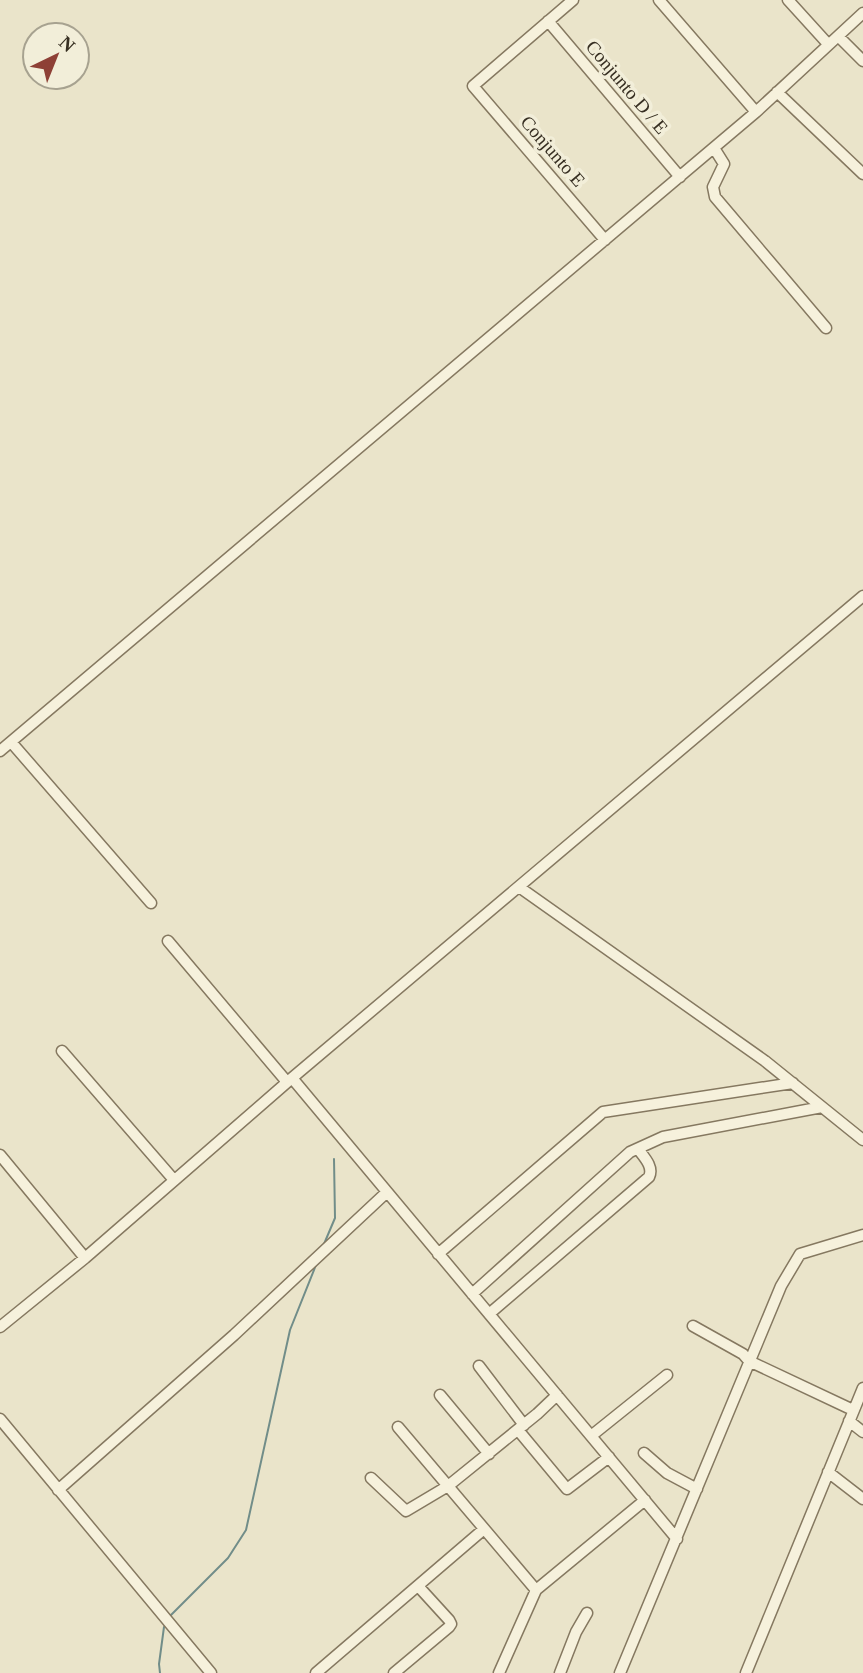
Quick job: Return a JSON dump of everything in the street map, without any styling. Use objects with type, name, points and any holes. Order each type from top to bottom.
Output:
[{"type":"street","points":[[548,21],[573,0]]},
{"type":"street","points":[[659,0],[756,112]]},
{"type":"street","points":[[788,0],[828,44]]},
{"type":"street","points":[[0,751],[714,148],[863,13]]},
{"type":"street","name":"Conjunto E","points":[[548,21],[473,86],[605,240]]},
{"type":"street","name":"Conjunto D / E","points":[[548,21],[680,177]]},
{"type":"street","points":[[838,36],[863,61]]},
{"type":"street","points":[[777,92],[863,174]]},
{"type":"street","points":[[714,148],[724,164],[713,187],[715,197],[826,328]]},
{"type":"street","points":[[0,1327],[85,1258],[290,1080],[863,596]]},
{"type":"street","points":[[11,742],[151,903]]},
{"type":"street","points":[[519,887],[765,1061],[863,1140]]},
{"type":"street","points":[[168,940],[387,1192],[677,1539]]},
{"type":"street","points":[[62,1051],[174,1180]]},
{"type":"street","points":[[439,1254],[603,1112],[793,1083]]},
{"type":"street","points":[[472,1294],[630,1153],[663,1136],[822,1107]]},
{"type":"street","points":[[489,1314],[649,1177],[651,1168],[638,1149]]},
{"type":"street","points":[[0,1154],[85,1258]]},
{"type":"street","points":[[58,1490],[234,1335],[387,1192]]},
{"type":"street","points":[[620,1673],[781,1286],[800,1254],[863,1234]]},
{"type":"street","points":[[693,1326],[743,1354],[750,1361],[851,1416],[863,1432]]},
{"type":"street","points":[[479,1366],[567,1489],[608,1457]]},
{"type":"street","points":[[591,1436],[667,1376]]},
{"type":"street","points":[[746,1673],[863,1388]]},
{"type":"street","points":[[440,1395],[489,1454]]},
{"type":"street","points":[[371,1478],[406,1511],[448,1486],[557,1395]]},
{"type":"street","points":[[0,1419],[211,1673]]},
{"type":"street","points":[[398,1427],[536,1590]]},
{"type":"street","points":[[644,1454],[667,1473],[697,1489]]},
{"type":"street","points":[[828,1472],[863,1499]]},
{"type":"street","points":[[500,1673],[536,1590],[645,1500]]},
{"type":"street","points":[[316,1673],[484,1529]]},
{"type":"street","points":[[394,1673],[451,1624],[418,1586]]},
{"type":"street","points":[[560,1673],[576,1632],[587,1613]]},
{"type":"waterway","points":[[324,1244],[335,1218],[334,1159]]},
{"type":"waterway","points":[[171,1615],[228,1558],[246,1530],[290,1330],[316,1265]]},
{"type":"waterway","points":[[160,1673],[164,1627]]}]
